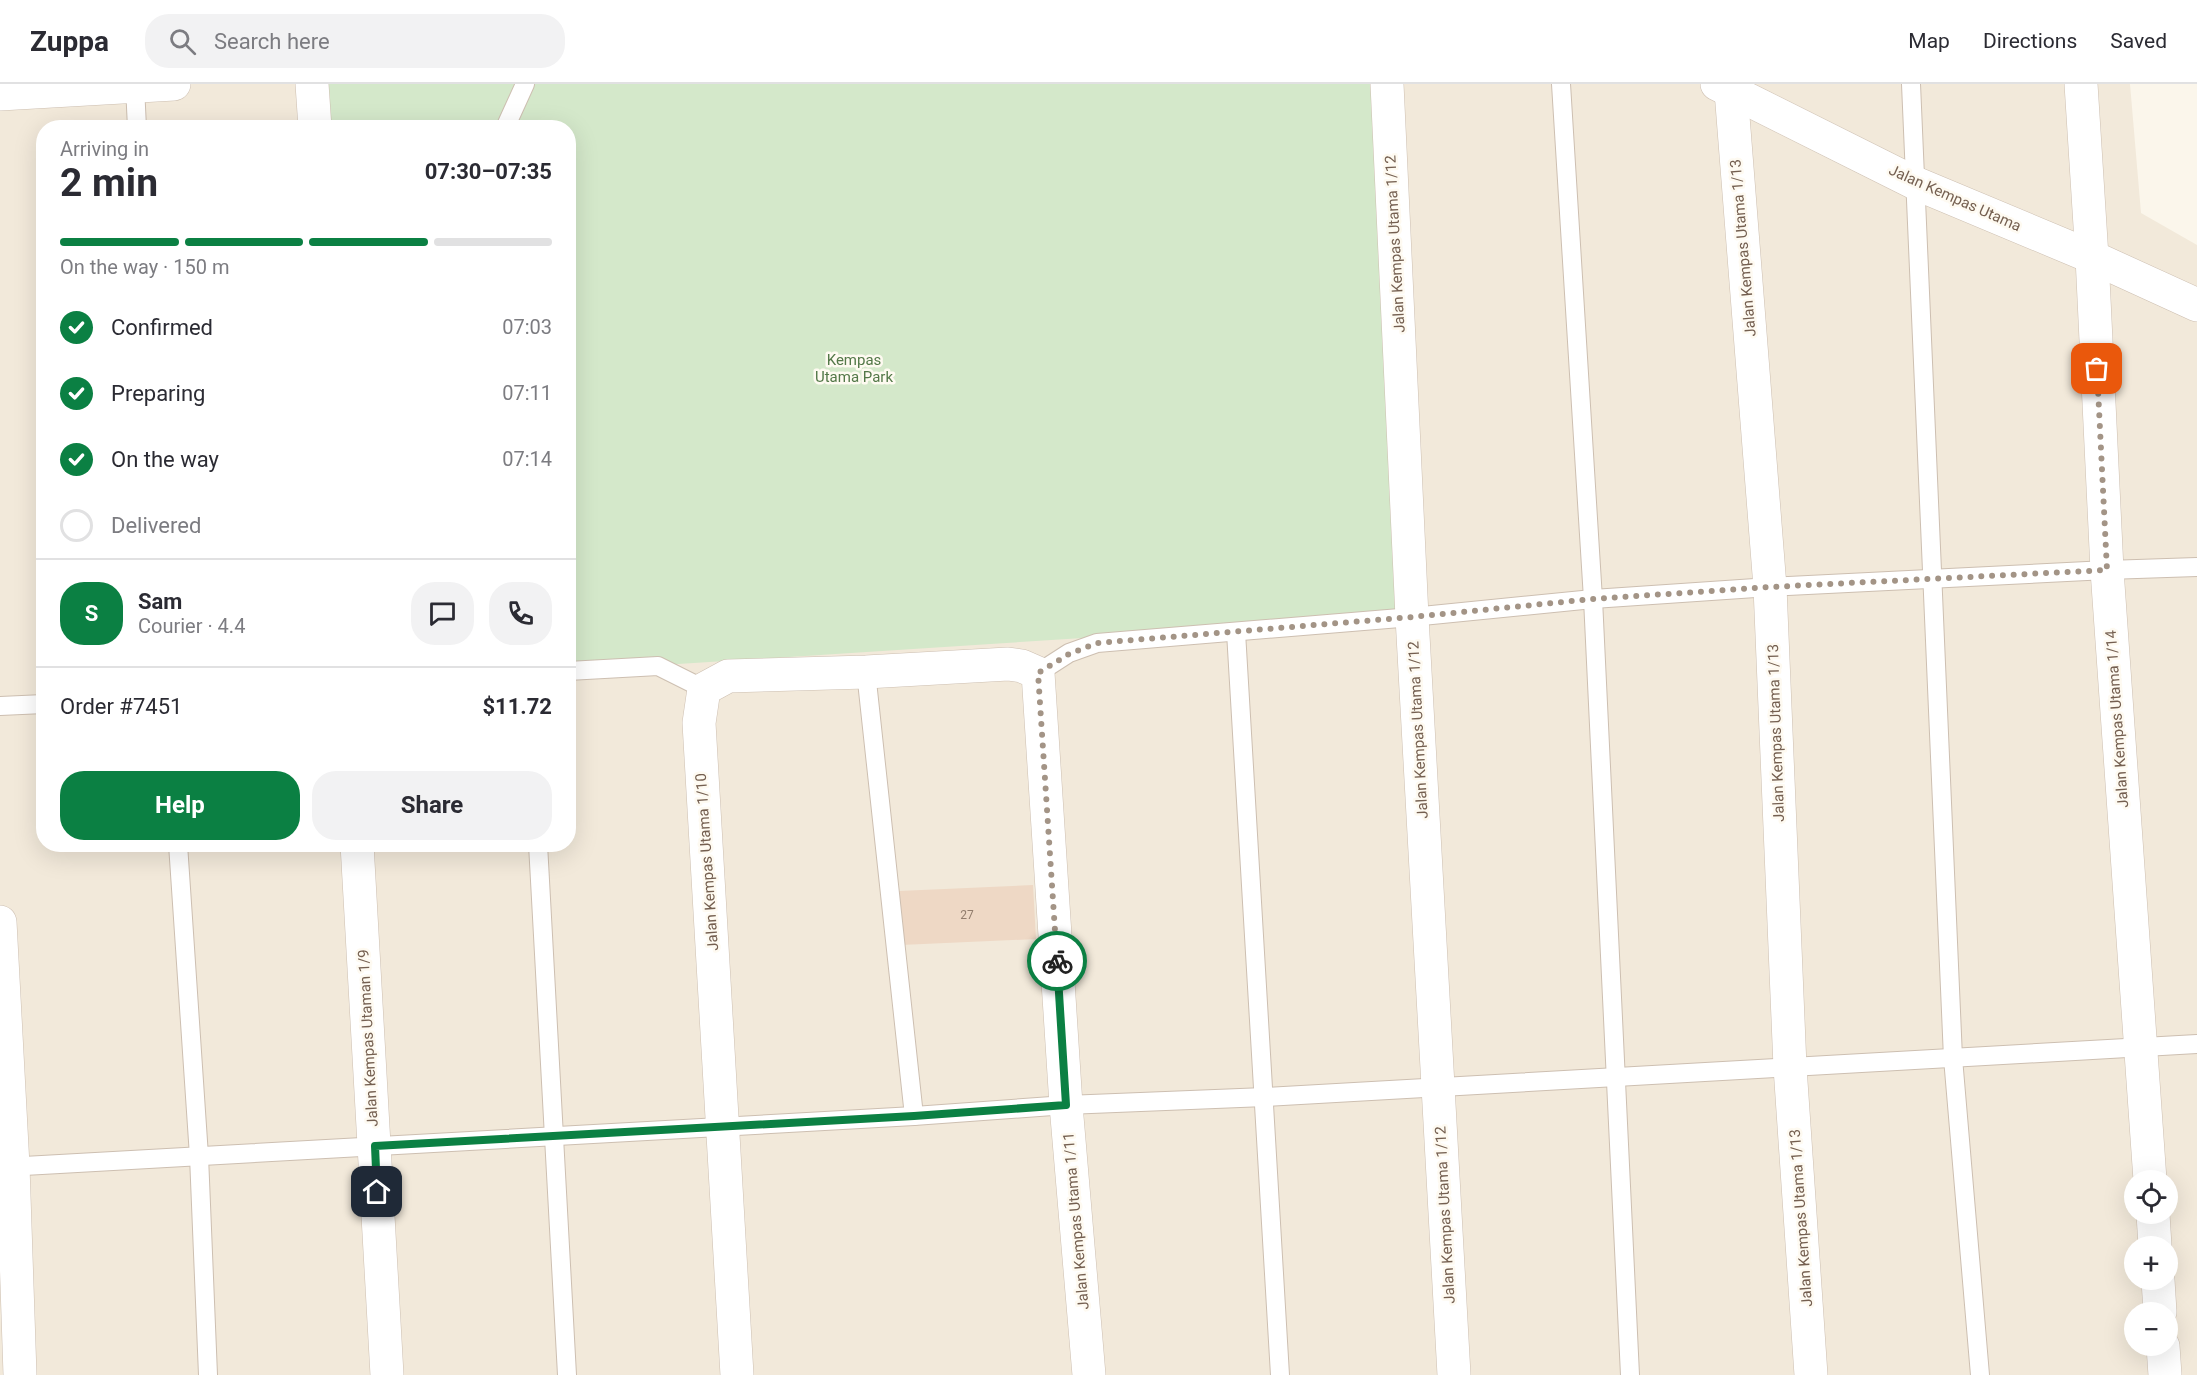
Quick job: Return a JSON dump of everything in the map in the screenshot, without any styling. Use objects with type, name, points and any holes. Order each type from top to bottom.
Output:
[{"type":"street","points":[[0,94],[174,84]]},
{"type":"street","points":[[312,84],[314,120]]},
{"type":"street","name":"Jalan Kempas Utama 1/12","points":[[1387,84],[1412,617],[1454,1375]]},
{"type":"street","name":"Jalan Kempas Utama 1/14","points":[[2081,84],[2107,570],[2150,1170]]},
{"type":"street","name":"Jalan Kempas Utama","points":[[1724,87],[1916,183],[2092,257],[2197,305]]},
{"type":"street","name":"Jalan Kempas Utama 1/13","points":[[1724,87],[1770,587],[1791,1067],[1811,1375]]},
{"type":"street","points":[[704,689],[728,676],[866,672],[1008,664],[1022,666],[1038,673]]},
{"type":"street","name":"Jalan Kempas Utama 1/11","points":[[1038,673],[1066,1105],[1089,1375]]},
{"type":"street","name":"Jalan Kempas Utama 1/10","points":[[704,689],[699,723],[737,1375]]},
{"type":"street","name":"Jalan Kempas Utaman 1/9","points":[[357,852],[387,1375]]},
{"type":"street","points":[[0,922],[7,1167],[20,1375]]},
{"type":"street","points":[[2164,1356],[2165,1375]]},
{"type":"lane","points":[[509,120],[525,84]]},
{"type":"lane","points":[[1561,84],[1593,599],[1630,1375]]},
{"type":"lane","points":[[1911,84],[1953,1058],[1980,1375]]},
{"type":"lane","points":[[135,86],[137,120]]},
{"type":"lane","points":[[1038,673],[1069,654],[1097,643],[1412,617],[1593,599],[1770,587],[2197,567]]},
{"type":"lane","points":[[1236,632],[1280,1375]]},
{"type":"lane","points":[[576,671],[658,666],[704,689]]},
{"type":"lane","points":[[866,672],[914,1116]]},
{"type":"lane","points":[[0,706],[36,704]]},
{"type":"lane","points":[[179,852],[199,1156],[208,1375]]},
{"type":"lane","points":[[538,852],[567,1375]]},
{"type":"lane","points":[[7,1167],[914,1116],[1066,1105],[1438,1087],[2197,1044]]},
{"type":"shaded area","points":[[0,84],[2130,84],[2141,213],[2197,245],[2197,1375],[0,1375]]},
{"type":"green space","name":"Kempas Utama Park","points":[[312,84],[1387,84],[1412,617],[576,671],[576,120],[314,120]]},
{"type":"building","points":[[1033,885],[1036,939],[901,945],[899,891]]},
{"type":"way so far","points":[[1057,961],[1038,673],[1069,654],[1097,643],[1412,617],[1593,599],[1770,587],[2107,570],[2097,369]]},
{"type":"route","points":[[377,1192],[375,1146],[914,1116],[1066,1105],[1057,961]]}]
